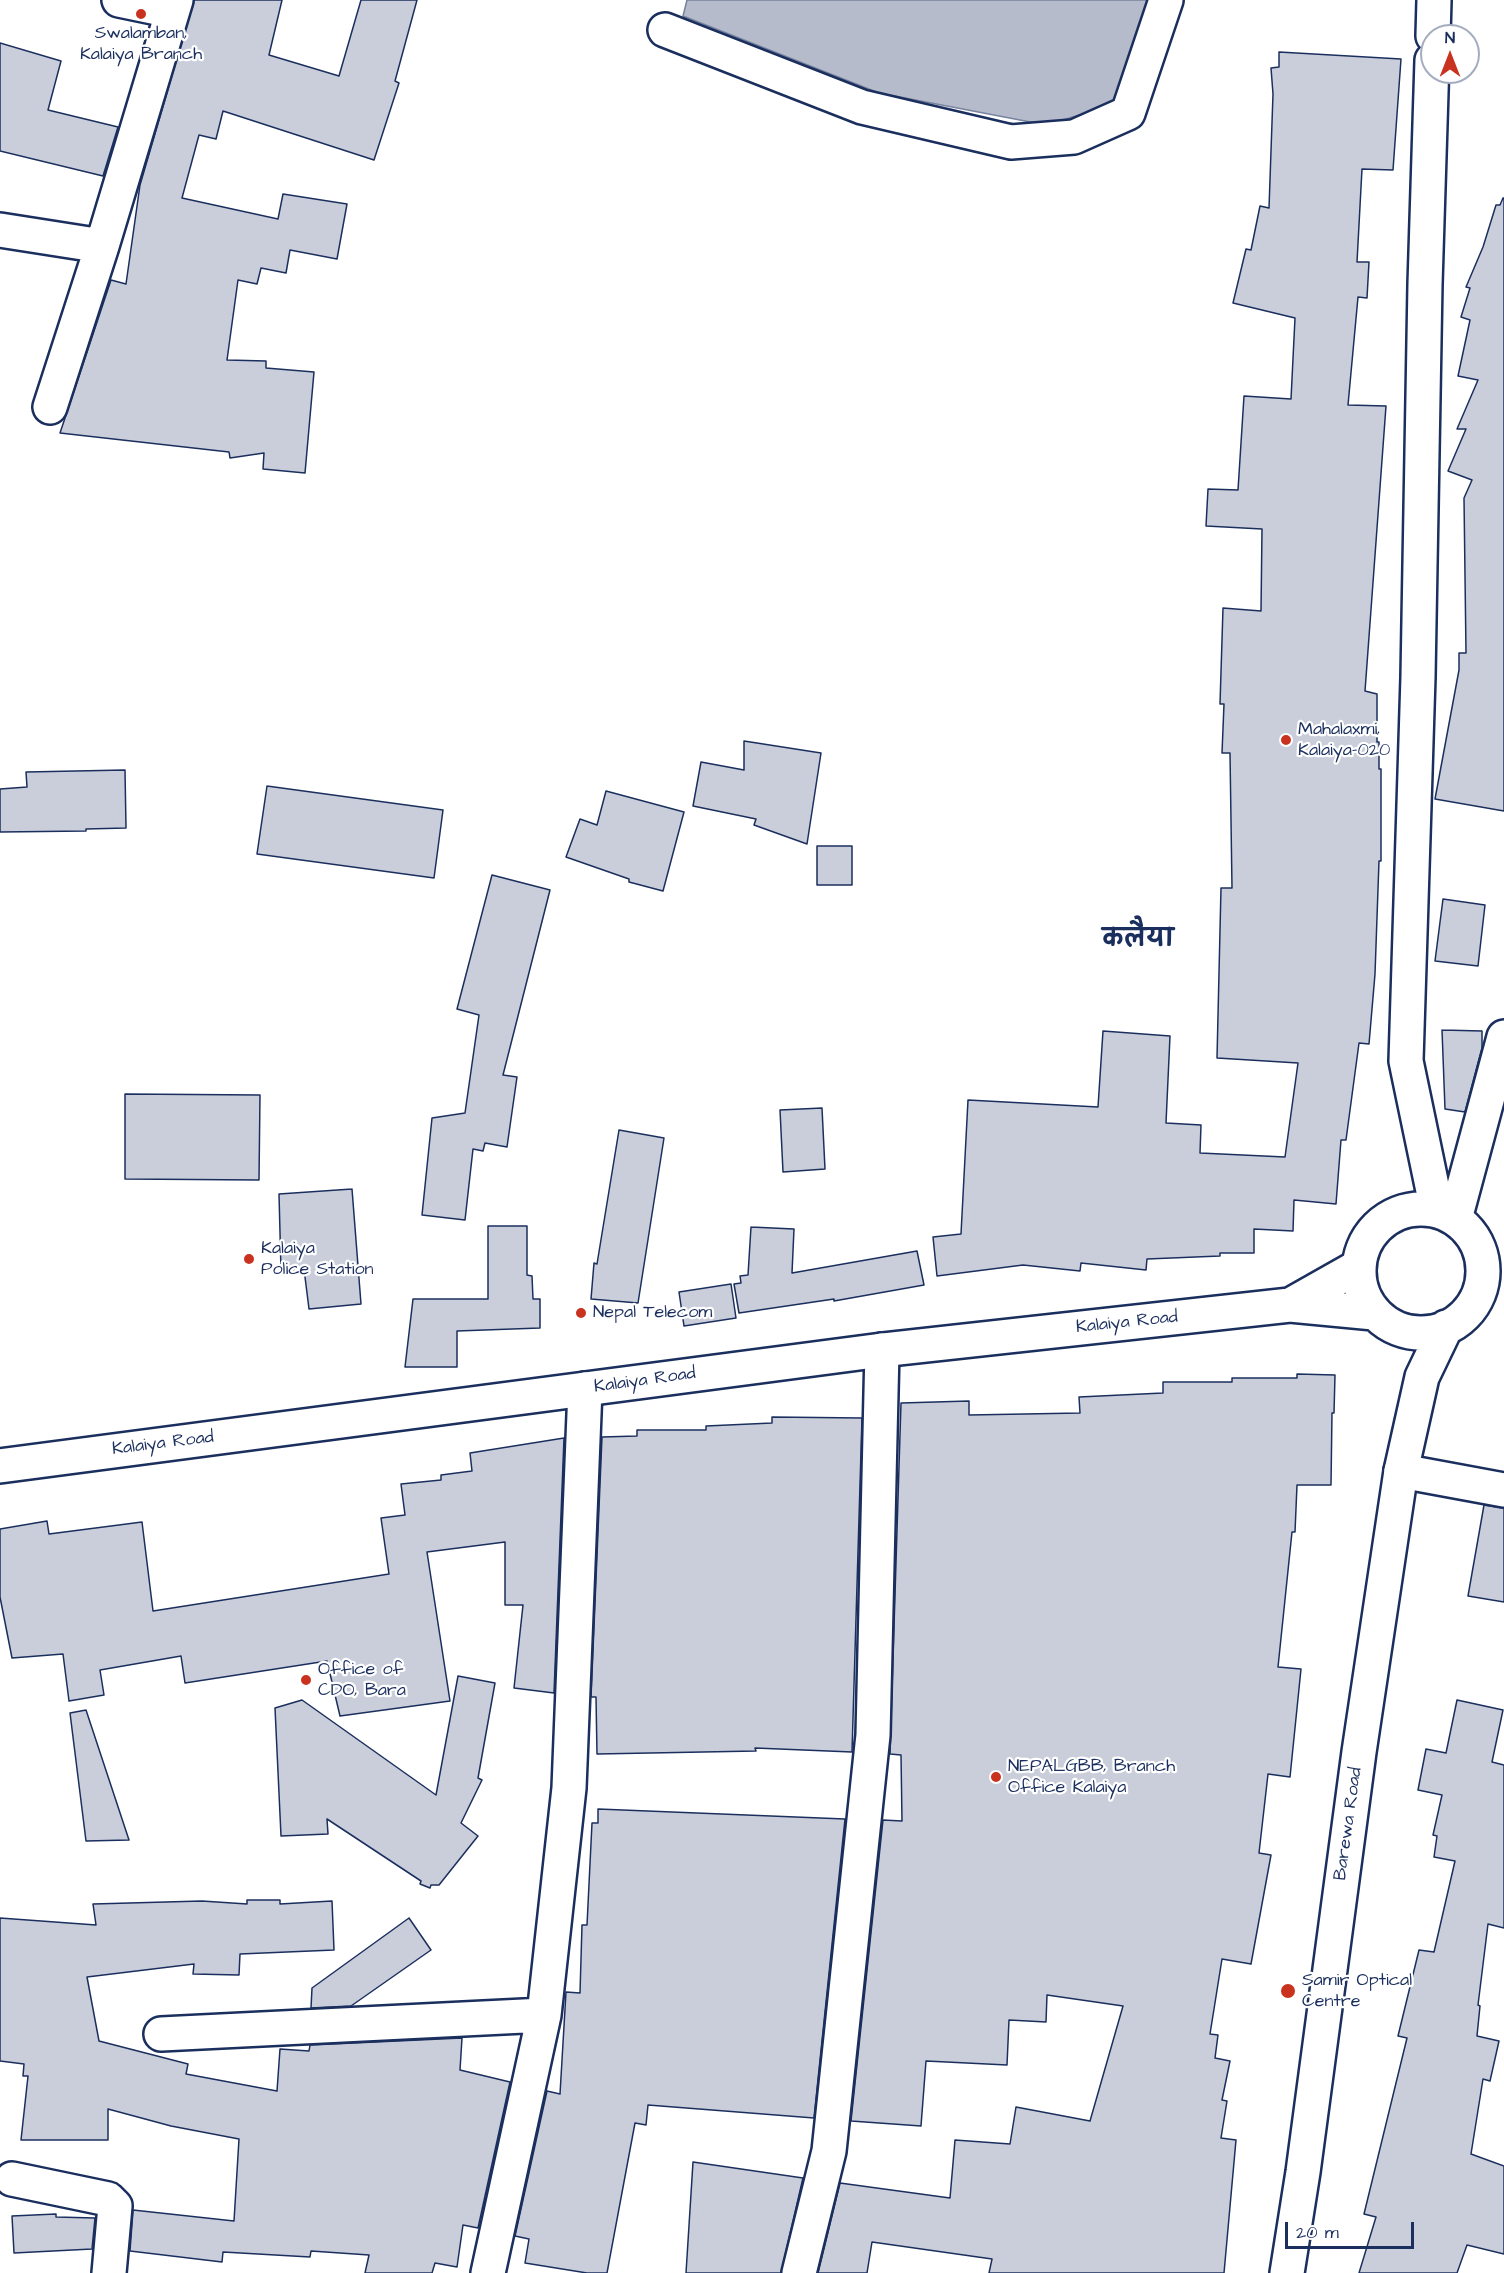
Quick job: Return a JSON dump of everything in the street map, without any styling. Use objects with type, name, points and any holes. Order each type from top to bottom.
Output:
[{"type":"main road","points":[[50,407],[102,246],[174,6],[119,0]]},
{"type":"main road","points":[[665,30],[862,107],[1011,142],[1074,137],[1128,112],[1166,0]]},
{"type":"main road","points":[[1433,24],[1434,0]]},
{"type":"main road","points":[[1431,84],[1418,688],[1406,1061],[1422,1135],[1446,1214]]},
{"type":"main road","points":[[0,230],[102,246]]},
{"type":"main road","points":[[1446,1214],[1504,1037]]},
{"type":"main road","points":[[1402,1211],[1422,1135]]},
{"type":"main road","points":[[1290,1305],[1378,1316],[1396,1328],[1413,1332],[1430,1332],[1446,1328],[1461,1319],[1492,1285],[1484,1274],[1482,1258],[1491,1243],[1446,1214],[1420,1208],[1402,1211],[1385,1219],[1372,1232],[1362,1248],[1359,1266],[1359,1283],[1365,1299],[1378,1316],[1422,1377]]},
{"type":"main road","points":[[1290,1305],[1359,1266]]},
{"type":"main road","name":"Kalaiya Road","points":[[0,1466],[882,1350],[1290,1305]]},
{"type":"main road","name":"Barewa Road","points":[[1287,2273],[1303,2172],[1357,1764],[1401,1471],[1422,1377],[1446,1328]]},
{"type":"main road","points":[[799,2273],[830,2151],[873,1735],[882,1350]]},
{"type":"main road","points":[[488,2273],[544,2015],[569,1788],[585,1389]]},
{"type":"main road","points":[[1401,1471],[1504,1490]]},
{"type":"main road","points":[[161,2034],[544,2015]]},
{"type":"main road","points":[[12,2180],[108,2199],[115,2206],[109,2273]]},
{"type":"water","points":[[687,0],[1154,0],[1116,104],[1046,125],[879,93],[683,16]]},
{"type":"building","points":[[194,0],[282,0],[269,55],[339,76],[361,0],[417,0],[395,81],[399,83],[374,160],[223,111],[216,139],[199,135],[182,198],[278,219],[283,194],[347,204],[337,259],[290,250],[286,273],[261,268],[257,284],[238,280],[227,360],[266,361],[266,368],[314,372],[305,473],[263,469],[264,453],[230,458],[229,452],[60,433],[111,280],[126,284],[140,185]]},
{"type":"building","points":[[0,43],[61,61],[48,110],[118,127],[103,176],[0,151]]},
{"type":"building","points":[[1279,52],[1401,59],[1393,170],[1362,169],[1357,262],[1369,262],[1367,298],[1358,297],[1348,405],[1386,406],[1365,691],[1377,694],[1377,742],[1379,742],[1379,769],[1381,769],[1381,861],[1379,861],[1375,974],[1369,1044],[1359,1043],[1346,1140],[1341,1140],[1336,1204],[1294,1200],[1293,1231],[1254,1229],[1254,1253],[1220,1253],[1220,1256],[1147,1259],[1146,1270],[1081,1263],[1080,1271],[1023,1265],[937,1276],[933,1237],[961,1234],[968,1100],[1098,1107],[1103,1031],[1170,1036],[1166,1123],[1201,1125],[1200,1153],[1285,1157],[1298,1063],[1217,1058],[1221,888],[1232,888],[1230,753],[1222,753],[1224,704],[1220,704],[1223,608],[1261,611],[1262,529],[1206,526],[1208,489],[1238,490],[1244,396],[1291,399],[1295,318],[1233,303],[1246,249],[1251,250],[1260,206],[1269,208],[1273,94],[1271,68],[1279,67]]},
{"type":"building","points":[[1503,198],[1504,811],[1435,799],[1459,670],[1459,653],[1466,653],[1464,498],[1472,480],[1448,471],[1466,429],[1457,429],[1478,380],[1458,376],[1470,320],[1461,317],[1470,288],[1466,287],[1483,247],[1496,205],[1500,205]]},
{"type":"building","points":[[744,741],[821,753],[807,844],[754,825],[756,819],[693,806],[701,762],[744,770]]},
{"type":"building","points":[[125,770],[126,828],[0,832],[0,789],[27,787],[26,772]]},
{"type":"building","points":[[267,786],[443,810],[434,878],[257,854]]},
{"type":"building","points":[[606,791],[684,812],[663,891],[629,882],[629,879],[566,857],[580,819],[597,825]]},
{"type":"building","points":[[817,846],[852,846],[852,885],[817,885]]},
{"type":"building","points":[[492,875],[550,890],[503,1075],[517,1077],[507,1147],[485,1143],[483,1151],[473,1149],[465,1220],[422,1215],[432,1118],[465,1113],[479,1015],[457,1009]]},
{"type":"building","points":[[1443,899],[1485,905],[1478,966],[1435,961]]},
{"type":"building","points":[[1442,1030],[1482,1031],[1482,1048],[1465,1112],[1445,1109]]},
{"type":"building","points":[[125,1094],[260,1095],[259,1180],[125,1179]]},
{"type":"building","points":[[822,1108],[825,1169],[783,1172],[780,1110]]},
{"type":"building","points":[[619,1130],[664,1138],[638,1303],[591,1299],[594,1263],[597,1264]]},
{"type":"building","points":[[352,1189],[361,1304],[309,1309],[304,1269],[281,1271],[279,1194]]},
{"type":"building","points":[[488,1226],[527,1226],[527,1275],[532,1276],[533,1299],[540,1299],[540,1328],[457,1331],[457,1367],[405,1367],[413,1299],[488,1299]]},
{"type":"building","points":[[751,1227],[794,1229],[792,1273],[917,1251],[924,1285],[834,1301],[834,1299],[739,1313],[734,1284],[741,1283],[740,1276],[748,1275]]},
{"type":"building","points":[[731,1284],[736,1318],[684,1326],[679,1292]]},
{"type":"building","points":[[1297,1374],[1335,1375],[1331,1485],[1297,1485],[1295,1532],[1292,1532],[1278,1667],[1301,1669],[1290,1777],[1268,1774],[1259,1853],[1271,1855],[1251,1964],[1222,1959],[1210,2034],[1218,2035],[1215,2058],[1230,2061],[1222,2100],[1227,2101],[1221,2138],[1236,2140],[1224,2273],[989,2273],[992,2259],[872,2242],[867,2273],[818,2273],[840,2183],[950,2198],[955,2140],[1010,2144],[1016,2107],[1090,2121],[1123,2006],[1047,1995],[1046,2022],[1009,2020],[1007,2065],[926,2061],[921,2126],[851,2121],[883,1820],[902,1821],[901,1755],[890,1754],[901,1403],[969,1401],[969,1415],[1080,1413],[1079,1397],[1163,1393],[1163,1382],[1232,1382],[1232,1378],[1297,1378]]},
{"type":"building","points":[[772,1417],[862,1418],[852,1752],[755,1748],[756,1751],[597,1754],[596,1697],[591,1697],[602,1437],[637,1436],[637,1430],[706,1430],[706,1426],[772,1423]]},
{"type":"building","points":[[564,1438],[554,1693],[514,1688],[523,1605],[505,1605],[505,1542],[427,1552],[450,1701],[340,1716],[327,1661],[185,1683],[181,1656],[100,1670],[104,1695],[69,1701],[63,1654],[12,1658],[0,1597],[0,1529],[47,1521],[49,1534],[142,1522],[153,1611],[389,1574],[381,1518],[405,1515],[401,1484],[441,1480],[441,1475],[472,1471],[470,1453]]},
{"type":"building","points":[[1484,1505],[1504,1508],[1504,1602],[1468,1596]]},
{"type":"building","points":[[458,1676],[495,1683],[478,1778],[482,1780],[461,1823],[478,1836],[439,1885],[431,1885],[430,1888],[420,1884],[421,1881],[327,1819],[328,1834],[281,1836],[275,1708],[302,1700],[436,1795]]},
{"type":"building","points":[[1457,1700],[1503,1710],[1492,1762],[1504,1765],[1504,1928],[1488,1924],[1478,2005],[1480,2006],[1477,2036],[1499,2041],[1490,2081],[1483,2079],[1471,2154],[1504,2166],[1504,2254],[1467,2245],[1457,2273],[1359,2273],[1376,2217],[1364,2214],[1407,2038],[1398,2036],[1419,1950],[1434,1952],[1455,1861],[1434,1857],[1437,1836],[1433,1835],[1442,1795],[1418,1790],[1426,1749],[1446,1753]]},
{"type":"building","points":[[86,1710],[129,1840],[86,1841],[70,1713]]},
{"type":"building","points":[[598,1809],[845,1819],[814,2118],[648,2105],[646,2125],[635,2123],[607,2273],[587,2273],[525,2263],[529,2239],[515,2236],[547,2091],[560,2094],[566,1992],[580,1993],[582,1925],[587,1925],[592,1823],[598,1823]]},
{"type":"building","points":[[247,1900],[280,1900],[280,1904],[332,1901],[334,1950],[240,1954],[239,1975],[193,1974],[194,1964],[87,1977],[99,2041],[188,2064],[186,2074],[277,2091],[280,2049],[309,2051],[310,2045],[462,2038],[460,2070],[510,2082],[478,2228],[463,2225],[457,2267],[435,2263],[432,2273],[365,2273],[369,2255],[311,2251],[310,2257],[223,2252],[222,2262],[130,2251],[133,2210],[234,2221],[239,2139],[171,2126],[108,2109],[108,2140],[21,2140],[28,2076],[23,2076],[24,2064],[0,2061],[0,1918],[96,1925],[93,1904],[202,1901],[247,1904]]},
{"type":"building","points":[[409,1918],[431,1950],[351,2006],[311,2008],[312,1988]]},
{"type":"building","points":[[693,2162],[803,2178],[781,2273],[686,2273]]},
{"type":"building","points":[[56,2214],[56,2217],[95,2218],[92,2249],[14,2253],[12,2216]]},
{"type":"place","name":"Swalamban, Kalaiya Branch","points":[[141,14]]},
{"type":"place","name":"Mahalaxmi, Kalaiya-020","points":[[1286,740]]},
{"type":"place","name":"Kalaiya Police Station","points":[[249,1259]]},
{"type":"place","name":"Nepal Telecom","points":[[581,1313]]},
{"type":"place","name":"Office of CDO, Bara","points":[[306,1680]]},
{"type":"place","name":"NEPALGBB, Branch Office Kalaiya","points":[[996,1777]]},
{"type":"place","name":"Samir Optical Centre","points":[[1288,1991]]},
{"type":"district","name":"कलैया","points":[[1138,941]]}]
